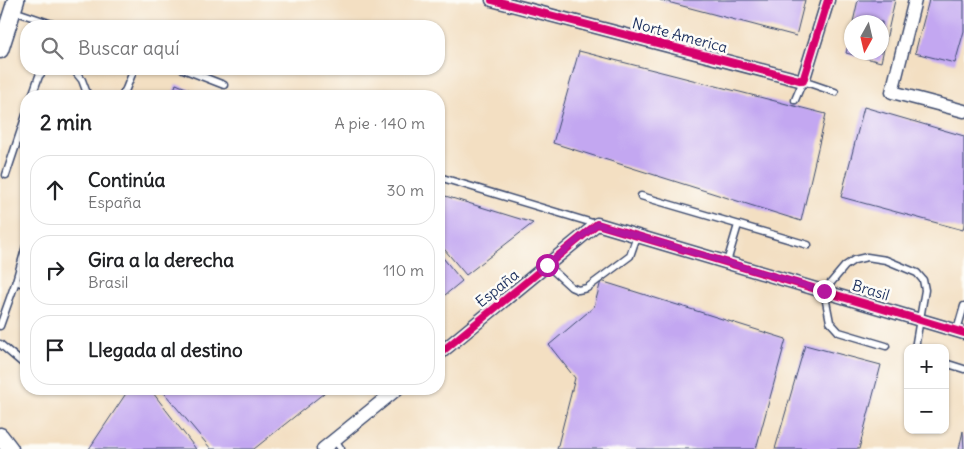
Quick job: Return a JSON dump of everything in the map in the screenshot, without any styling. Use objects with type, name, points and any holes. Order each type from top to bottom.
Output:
[{"type":"street","name":"Norte America","points":[[492,0],[802,81]]},
{"type":"street","points":[[802,81],[828,0]]},
{"type":"street","points":[[915,0],[892,92],[964,111]]},
{"type":"street","points":[[0,50],[15,5]]},
{"type":"street","name":"Brasil","points":[[597,224],[960,332]]},
{"type":"street","name":"España","points":[[445,349],[597,224]]},
{"type":"street","points":[[323,449],[338,444],[390,395]]},
{"type":"street","points":[[0,436],[10,449]]},
{"type":"lane","points":[[15,5],[46,20]]},
{"type":"lane","points":[[34,90],[40,75]]},
{"type":"lane","points":[[78,75],[86,90]]},
{"type":"lane","points":[[125,90],[132,75]]},
{"type":"lane","points":[[198,75],[224,85]]},
{"type":"lane","points":[[795,100],[802,81],[835,92]]},
{"type":"lane","points":[[6,175],[20,133]]},
{"type":"lane","name":"Brasil","points":[[445,180],[597,224]]},
{"type":"lane","points":[[641,196],[808,245]]},
{"type":"lane","points":[[727,262],[738,225]]},
{"type":"lane","points":[[547,265],[571,287],[578,290],[587,288],[630,256],[637,236]]},
{"type":"lane","points":[[886,346],[839,332],[830,322],[824,291],[845,266],[854,260],[867,257],[886,260],[917,273],[922,280],[925,290],[916,344]]},
{"type":"lane","points":[[0,326],[20,267]]},
{"type":"lane","points":[[16,281],[20,283]]},
{"type":"lane","points":[[960,332],[964,306]]},
{"type":"lane","points":[[0,344],[20,361]]},
{"type":"lane","points":[[949,364],[964,369]]},
{"type":"building","points":[[660,0],[805,0],[796,36]]},
{"type":"building","points":[[858,0],[895,0],[889,27],[889,15],[855,15]]},
{"type":"building","points":[[929,0],[964,0],[964,31],[955,63],[915,53]]},
{"type":"building","points":[[579,51],[826,114],[801,221],[553,143]]},
{"type":"building","points":[[176,84],[191,90],[174,90]]},
{"type":"building","points":[[864,107],[964,136],[963,230],[841,197]]},
{"type":"building","points":[[445,196],[533,223],[466,275],[445,250]]},
{"type":"building","points":[[445,260],[462,281],[445,295]]},
{"type":"building","points":[[601,281],[786,339],[756,449],[557,449],[575,378],[549,345],[594,307]]},
{"type":"building","points":[[805,345],[881,365],[859,449],[775,449]]},
{"type":"building","points":[[125,395],[155,395],[196,449],[89,449]]},
{"type":"building","points":[[166,395],[322,395],[254,449],[211,449]]},
{"type":"building","points":[[963,431],[964,449],[959,449]]},
{"type":"cycle path","points":[[492,0],[803,81],[828,0]]},
{"type":"cycle path","points":[[445,349],[597,224],[964,333]]},
{"type":"route","points":[[547,265],[597,224],[824,291]]}]
